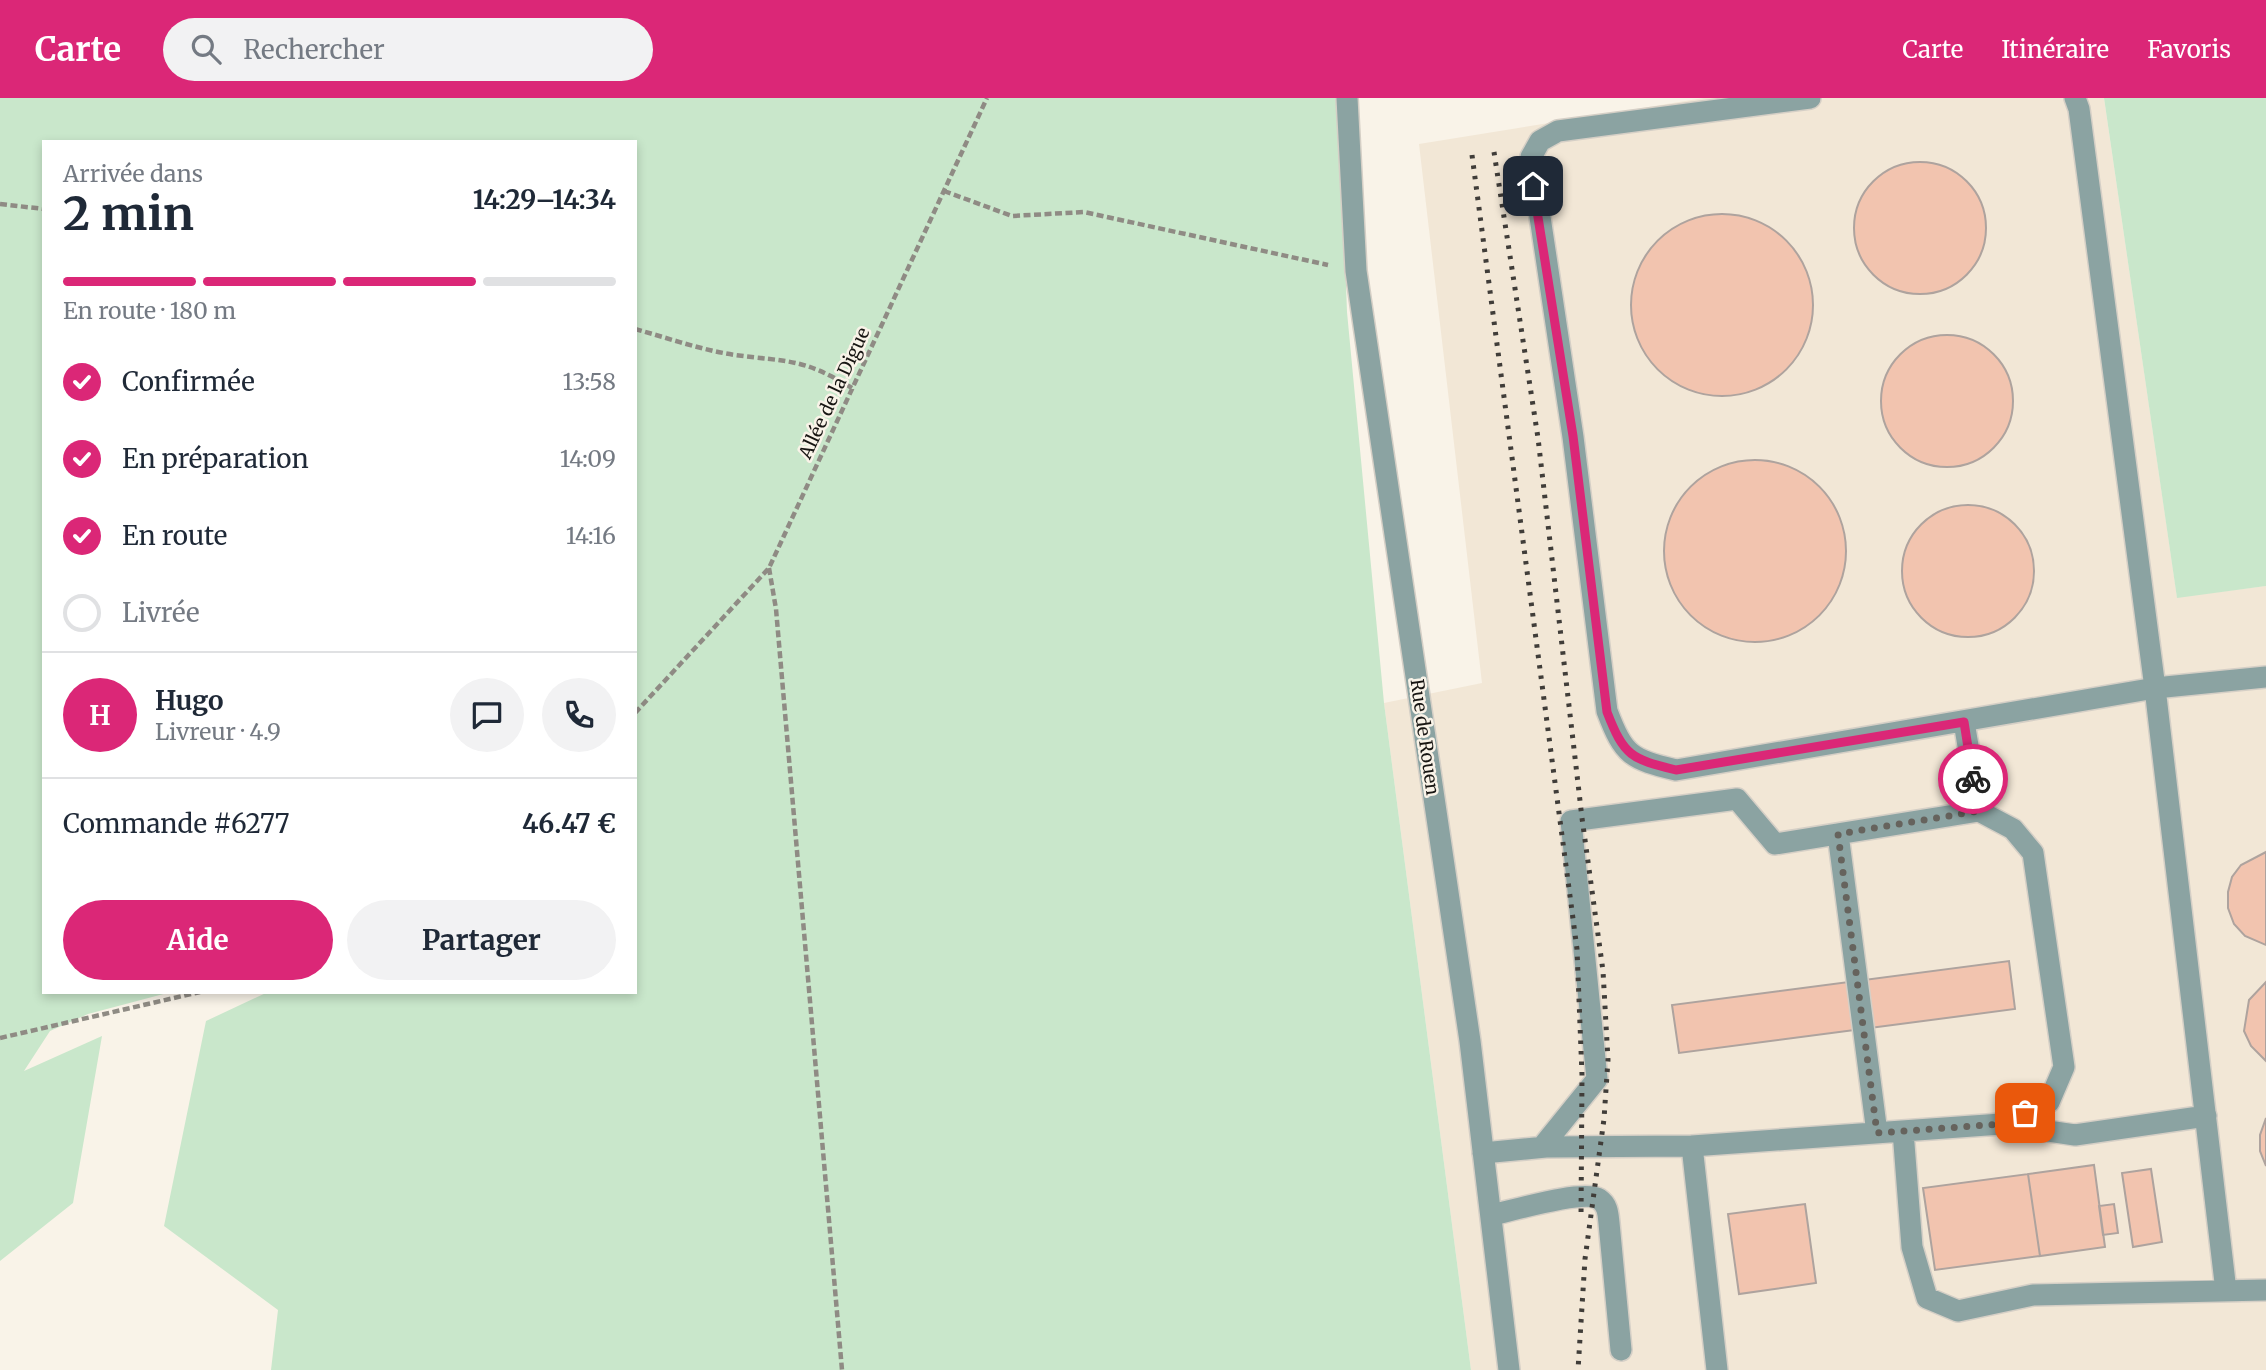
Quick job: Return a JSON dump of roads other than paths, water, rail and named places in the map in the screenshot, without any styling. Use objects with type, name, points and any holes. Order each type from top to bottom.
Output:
[{"type":"street","name":"Rue de Rouen","points":[[1347,98],[1356,271],[1470,1041],[1509,1370]]},
{"type":"street","points":[[1810,98],[1558,131],[1540,141],[1531,157],[1573,436],[1607,712],[1619,743],[1640,761],[1676,770],[1731,763],[2155,688],[2266,677]]},
{"type":"street","points":[[2075,98],[2081,122],[2155,688],[2226,1292]]},
{"type":"street","points":[[1964,722],[1979,811]]},
{"type":"street","points":[[1731,763],[1737,799],[1775,844],[1979,811],[2013,829],[2033,853],[2064,1067],[2049,1101],[2001,1124]]},
{"type":"street","points":[[1542,1147],[1597,1079],[1571,821],[1737,799]]},
{"type":"street","points":[[1838,834],[1877,1133]]},
{"type":"street","points":[[1483,1153],[1542,1147],[1692,1146],[2001,1124],[2075,1135],[2206,1116]]},
{"type":"street","points":[[1903,1131],[1912,1247],[1927,1298],[1958,1311],[2033,1295],[2266,1290]]},
{"type":"street","points":[[1692,1146],[1717,1370]]},
{"type":"street","points":[[1490,1215],[1582,1195],[1601,1200],[1606,1207],[1609,1223],[1621,1350]]},
{"type":"railway","points":[[1494,152],[1538,438],[1582,818],[1603,971],[1608,1060],[1604,1119],[1585,1259],[1578,1370]]},
{"type":"railway","points":[[1472,155],[1577,949],[1582,1075],[1581,1219]]}]
